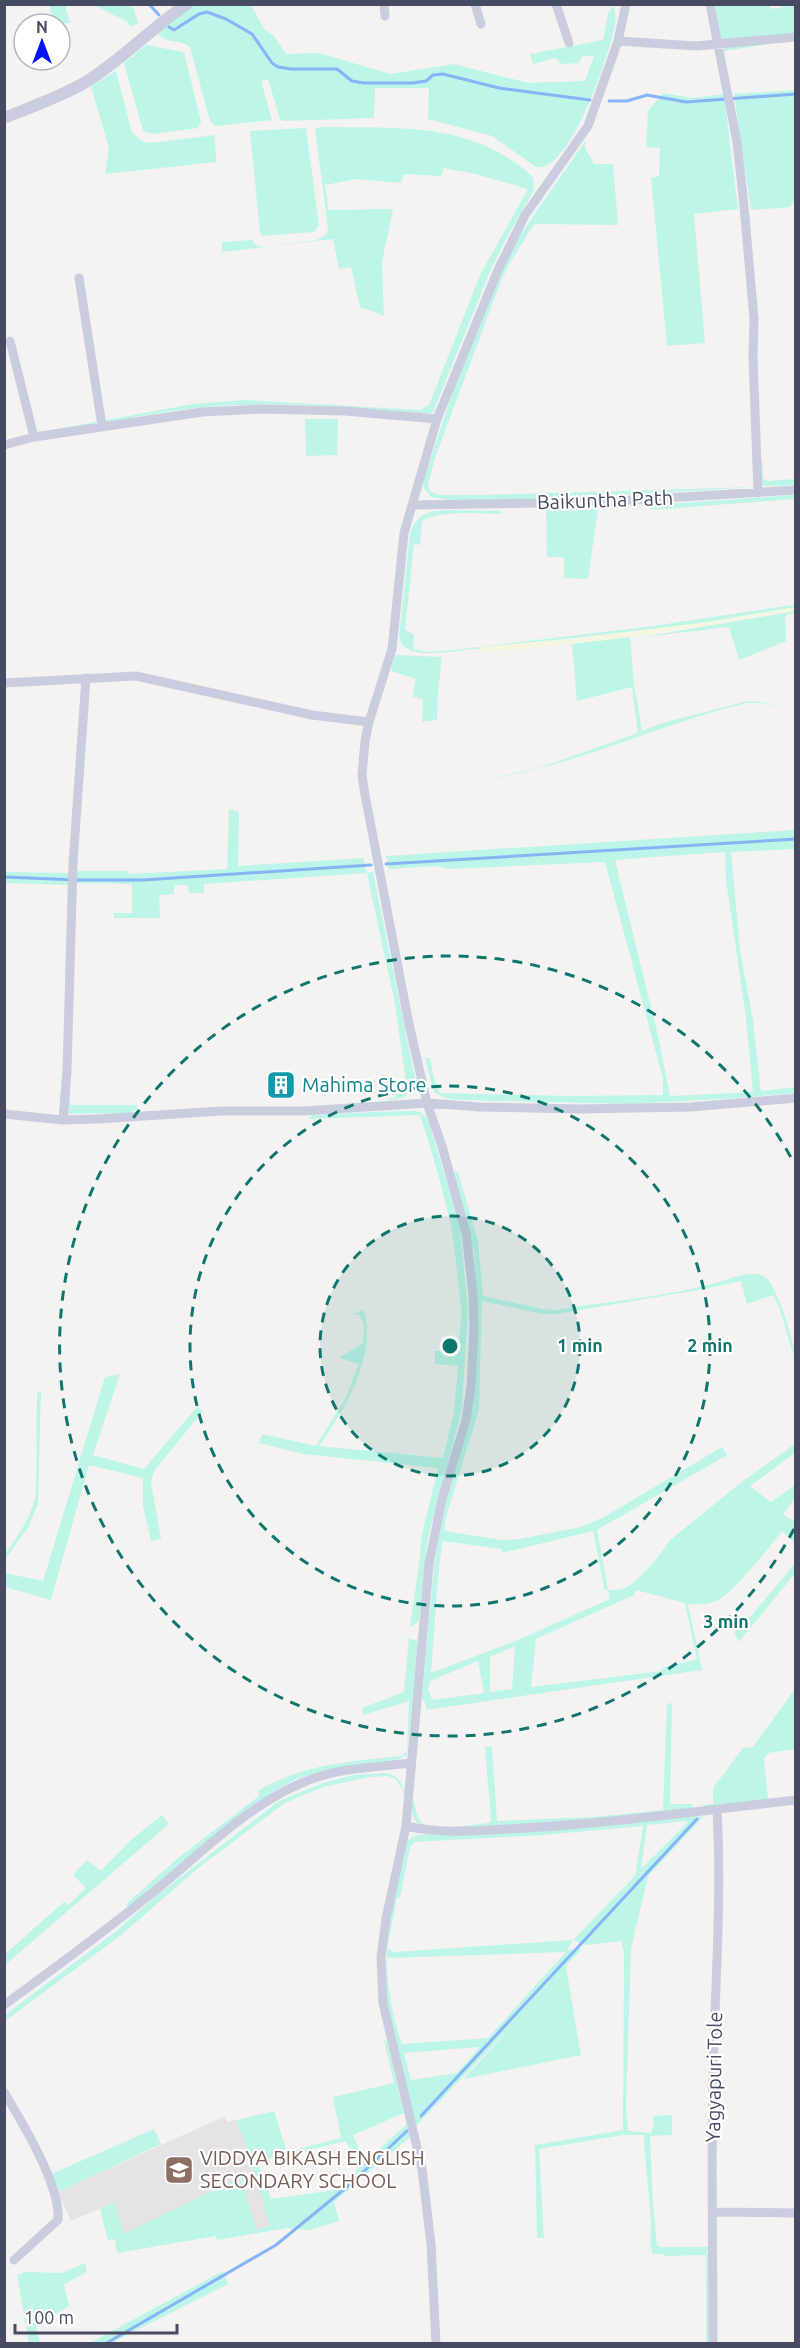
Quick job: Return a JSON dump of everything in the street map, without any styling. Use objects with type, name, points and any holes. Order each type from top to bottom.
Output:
[{"type":"street","points":[[4,118],[83,83],[115,61],[187,4]]},
{"type":"street","points":[[384,4],[385,16]]},
{"type":"street","points":[[475,4],[481,24]]},
{"type":"street","points":[[556,4],[569,43]]},
{"type":"street","points":[[436,2343],[431,2244],[422,2169],[383,2003],[382,1937],[406,1826],[429,1564],[442,1499],[466,1420],[471,1387],[473,1294],[466,1233],[442,1146],[427,1102],[409,1024],[365,795],[363,757],[369,722],[392,649],[404,533],[414,505],[437,419],[498,270],[525,215],[588,126],[618,40],[626,4]]},
{"type":"street","points":[[710,4],[737,142],[754,319],[753,357],[758,492]]},
{"type":"street","points":[[618,40],[696,46],[795,37]]},
{"type":"street","points":[[79,278],[102,426]]},
{"type":"street","points":[[10,341],[34,436]]},
{"type":"street","points":[[4,445],[34,436],[202,412],[261,409],[373,412],[437,419]]},
{"type":"street","name":"Baikuntha Path","points":[[414,505],[599,501],[795,490]]},
{"type":"street","points":[[4,683],[121,676],[148,678],[312,715],[369,722]]},
{"type":"street","points":[[63,1120],[67,1072],[73,863],[86,678]]},
{"type":"street","points":[[4,1114],[63,1120],[140,1118],[222,1111],[304,1111],[427,1102],[480,1107],[691,1107],[795,1098]]},
{"type":"street","points":[[4,2006],[118,1921],[250,1813],[283,1791],[306,1780],[344,1771],[411,1763]]},
{"type":"street","points":[[406,1826],[428,1831],[454,1832],[569,1825],[795,1800]]},
{"type":"street","name":"Yagyapuri Tole","points":[[713,2343],[712,2084],[719,1935],[717,1810]]},
{"type":"street","points":[[4,2092],[33,2141],[59,2208],[58,2220],[14,2260]]},
{"type":"street","points":[[713,2212],[795,2213]]},
{"type":"shaded area","name":"VIDDYA BIKASH ENGLISH SECONDARY SCHOOL","points":[[225,2116],[227,2122],[236,2120],[247,2147],[270,2226],[256,2230],[241,2177],[123,2235],[115,2202],[71,2221],[58,2192]]},
{"type":"green space","points":[[49,5],[65,5],[67,12],[51,12]]},
{"type":"green space","points":[[93,5],[129,5],[134,9],[138,23],[132,27],[126,21]]},
{"type":"green space","points":[[193,5],[251,5],[264,29],[274,36],[286,54],[319,53],[390,74],[454,64],[528,83],[585,81],[594,56],[582,56],[579,63],[562,64],[555,58],[533,64],[530,54],[603,40],[608,14],[614,5],[615,24],[597,83],[575,132],[562,152],[549,164],[536,167],[492,136],[428,119],[429,88],[375,88],[374,118],[283,121],[280,119],[268,79],[261,81],[272,120],[216,126],[210,121],[190,47],[183,43],[166,40],[159,35],[160,30]]},
{"type":"green space","points":[[715,5],[770,5],[771,9],[795,5],[795,40],[724,51]]},
{"type":"green space","points":[[146,45],[184,52],[201,122],[198,128],[153,134],[143,131],[124,63]]},
{"type":"green space","points":[[116,71],[132,133],[143,142],[151,143],[215,135],[216,162],[105,174],[109,148],[91,86]]},
{"type":"green space","points":[[795,90],[795,199],[790,207],[751,210],[734,94]]},
{"type":"green space","points":[[663,93],[692,98],[724,94],[738,209],[694,214],[705,343],[667,346],[651,178],[659,176],[660,148],[646,147],[648,111]]},
{"type":"green space","points":[[320,127],[417,129],[464,138],[487,146],[508,158],[533,178],[534,190],[491,269],[433,412],[429,414],[289,405],[219,406],[172,411],[57,431],[57,429],[193,404],[243,400],[420,410],[429,405],[480,275],[528,189],[444,168],[441,176],[404,174],[401,183],[357,179],[325,185],[329,210],[393,209],[382,262],[384,316],[360,307],[351,267],[339,269],[333,239],[222,252],[222,242],[252,240],[263,247],[317,240],[327,234],[315,129]]},
{"type":"green space","points":[[306,128],[319,225],[314,232],[262,236],[250,131]]},
{"type":"green space","points":[[586,140],[585,148],[594,164],[613,164],[618,225],[534,224],[501,281],[436,455],[428,484],[430,491],[438,495],[480,495],[754,487],[573,498],[456,501],[431,497],[423,487],[424,479],[452,394],[499,276],[516,241]]},
{"type":"green space","points":[[305,419],[338,419],[337,455],[306,456]]},
{"type":"green space","points":[[758,460],[762,460],[763,479],[768,481],[795,479],[795,485],[765,486],[761,482]]},
{"type":"green space","points":[[795,495],[795,499],[651,510],[651,505]]},
{"type":"green space","points":[[598,508],[588,579],[564,578],[564,557],[547,557],[546,510]]},
{"type":"green space","points":[[448,510],[501,511],[501,514],[448,514],[422,521],[420,545],[414,544],[405,630],[414,634],[413,649],[427,652],[454,650],[653,626],[785,606],[795,605],[795,607],[708,622],[585,637],[439,653],[415,652],[405,647],[399,637],[410,534],[416,522],[424,514]]},
{"type":"green space","points":[[795,611],[795,613],[787,614],[785,618],[786,641],[739,660],[729,627],[643,637]]},
{"type":"green space","points":[[630,637],[634,684],[642,731],[662,723],[748,701],[760,702],[795,711],[760,703],[747,703],[683,721],[558,763],[526,772],[493,778],[542,767],[638,733],[632,687],[577,701],[572,644]]},
{"type":"green space","points":[[395,655],[442,657],[437,720],[422,722],[423,699],[413,697],[416,679],[391,671]]},
{"type":"green space","points":[[229,809],[239,812],[238,866],[363,858],[367,873],[204,884],[204,893],[189,893],[188,885],[174,885],[174,894],[159,895],[160,918],[114,918],[114,913],[132,913],[132,884],[77,883],[72,968],[70,1105],[138,1105],[137,1109],[130,1113],[59,1114],[69,885],[5,883],[5,872],[128,871],[128,874],[227,869]]},
{"type":"green space","points":[[795,830],[795,849],[731,852],[740,950],[753,1020],[761,1091],[795,1087],[795,1093],[631,1104],[461,1100],[445,1098],[434,1092],[425,1058],[430,1058],[440,1093],[569,1096],[663,1095],[663,1079],[605,862],[448,869],[436,866],[389,869],[386,856]],"holes":[[[725,852],[726,880],[746,1018],[753,1092],[670,1096],[659,1040],[615,860]]]},
{"type":"green space","points":[[373,872],[415,1078],[407,1095],[388,1100],[388,1098],[395,1098],[395,1094],[402,1094],[402,1088],[407,1087],[394,999],[367,873]]},
{"type":"green space","points":[[414,1111],[420,1112],[428,1119],[460,1227],[468,1310],[462,1409],[428,1537],[419,1618],[418,1622],[410,1627],[421,1539],[438,1468],[303,1454],[259,1443],[262,1434],[316,1446],[345,1399],[359,1364],[339,1358],[363,1343],[364,1324],[359,1315],[353,1314],[364,1310],[367,1328],[362,1364],[348,1399],[319,1446],[443,1458],[454,1412],[458,1366],[435,1364],[435,1351],[460,1351],[461,1311],[451,1227],[420,1115],[308,1119],[312,1115]]},
{"type":"green space","points":[[454,1171],[458,1172],[478,1241],[483,1296],[556,1310],[677,1292],[754,1274],[765,1277],[775,1291],[789,1328],[795,1358],[773,1295],[747,1304],[741,1281],[556,1314],[542,1314],[482,1301],[479,1409],[446,1517],[444,1531],[501,1540],[519,1539],[581,1527],[604,1517],[722,1447],[727,1455],[597,1530],[608,1590],[622,1589],[641,1576],[669,1541],[743,1481],[795,1444],[795,1453],[750,1486],[771,1502],[795,1485],[795,1498],[783,1514],[793,1521],[795,1519],[795,1543],[782,1531],[723,1597],[709,1603],[688,1604],[702,1670],[426,1710],[426,1704],[422,1698],[434,1566],[447,1496],[470,1420],[477,1334],[474,1254]],"holes":[[[593,1531],[605,1591],[608,1590],[610,1599],[518,1640],[431,1673],[443,1541],[502,1549],[502,1553]],[[636,1590],[685,1603],[697,1659],[662,1668],[662,1671],[531,1687],[536,1639],[634,1595]],[[515,1646],[512,1689],[490,1692],[490,1657]],[[478,1661],[484,1693],[433,1700],[428,1690],[430,1681]]]},
{"type":"green space","points":[[120,1374],[93,1455],[144,1469],[197,1407],[203,1411],[154,1471],[151,1482],[161,1539],[151,1541],[143,1506],[143,1478],[89,1465],[51,1600],[5,1587],[5,1573],[43,1581],[105,1377]]},
{"type":"green space","points":[[41,1392],[38,1503],[29,1526],[5,1559],[5,1554],[28,1518],[36,1494],[37,1393]]},
{"type":"green space","points":[[795,1563],[795,1573],[739,1642],[734,1632],[752,1615]]},
{"type":"green space","points":[[409,1638],[418,1641],[407,1755],[399,1759],[327,1770],[296,1779],[230,1823],[131,1906],[125,1905],[178,1858],[259,1796],[258,1791],[310,1769],[346,1762],[402,1756],[407,1751],[409,1701],[363,1715],[362,1708],[404,1692]]},
{"type":"green space","points":[[795,1689],[795,1749],[768,1753],[764,1759],[768,1800],[704,1807],[703,1805],[713,1804],[713,1788],[743,1748],[753,1747]]},
{"type":"green space","points":[[672,1703],[670,1804],[693,1804],[692,1808],[591,1820],[450,1829],[420,1826],[413,1817],[411,1801],[414,1801],[420,1821],[428,1826],[445,1827],[489,1823],[491,1820],[485,1747],[492,1746],[497,1821],[593,1817],[663,1810],[667,1704]]},
{"type":"green space","points":[[387,1773],[400,1781],[403,1787],[404,1796],[402,1788],[395,1779],[388,1776],[370,1777],[323,1787],[285,1803],[197,1869],[120,1936],[5,2021],[5,2015],[115,1932],[160,1893],[279,1801],[323,1783],[354,1775]]},
{"type":"green space","points":[[162,1815],[169,1824],[5,1965],[5,1954],[64,1902],[68,1905],[86,1888],[73,1875],[87,1860],[101,1871],[131,1840]]},
{"type":"green space","points":[[703,1817],[648,1876],[631,1949],[626,2107],[628,2131],[651,2133],[654,2125],[653,2116],[672,2115],[672,2135],[650,2136],[657,2244],[660,2247],[708,2247],[707,2254],[710,2250],[711,2343],[706,2343],[706,2255],[653,2254],[650,2242],[651,2221],[644,2135],[623,2135],[539,2149],[544,2238],[537,2238],[535,2145],[623,2130],[624,1952],[621,1941],[585,1945],[573,1940],[567,1950],[582,1949],[566,1966],[581,2055],[464,2079],[516,2021],[416,2126],[386,1999],[387,1935],[407,1841],[420,1835]],"holes":[[[688,1822],[641,1869],[647,1825]],[[643,1826],[635,1876],[573,1940],[393,1952],[387,1948],[397,1898],[400,1897],[410,1847],[414,1842],[543,1835]],[[566,1952],[488,2038],[402,2044],[391,2001],[387,1958]],[[480,2047],[457,2073],[411,2080],[404,2053]]]},
{"type":"green space","points":[[384,2040],[387,2041],[404,2113],[353,2135],[365,2162],[407,2124],[410,2137],[334,2202],[339,2221],[310,2230],[287,2228],[217,2240],[216,2236],[117,2253],[115,2239],[108,2241],[100,2209],[115,2202],[124,2234],[241,2177],[256,2229],[270,2226],[247,2148],[236,2120],[274,2111],[287,2152],[341,2138],[333,2097],[394,2083]],"holes":[[[346,2141],[358,2169],[334,2190],[271,2199],[258,2162]]]},
{"type":"green space","points":[[154,2129],[161,2144],[58,2192],[51,2174]]},
{"type":"green space","points":[[85,2263],[87,2272],[64,2284],[69,2306],[36,2326],[40,2343],[29,2343],[17,2275],[25,2272],[61,2273]]},
{"type":"green space","points":[[223,2271],[228,2284],[111,2343],[90,2343]]},
{"type":"sand","points":[[795,607],[795,611],[655,634],[481,652],[481,647],[708,622]]},
{"type":"waterway","points":[[149,4],[159,15]]},
{"type":"waterway","points":[[169,27],[174,30],[199,14],[207,12],[226,19],[252,34],[272,63],[278,67],[337,69],[352,81],[413,83],[426,81],[433,75],[443,74],[499,88],[590,100]]},
{"type":"waterway","points":[[609,101],[627,101],[647,95],[686,102],[796,94]]},
{"type":"waterway","points":[[386,864],[796,839]]},
{"type":"waterway","points":[[4,877],[143,880],[371,865]]},
{"type":"waterway","points":[[421,2116],[697,1819]]},
{"type":"waterway","points":[[105,2344],[276,2245],[348,2186],[407,2131]]},
{"type":"place","name":"Mahima Store","points":[[281,1085]]},
{"type":"place","name":"VIDDYA BIKASH ENGLISH SECONDARY SCHOOL","points":[[179,2170]]}]
